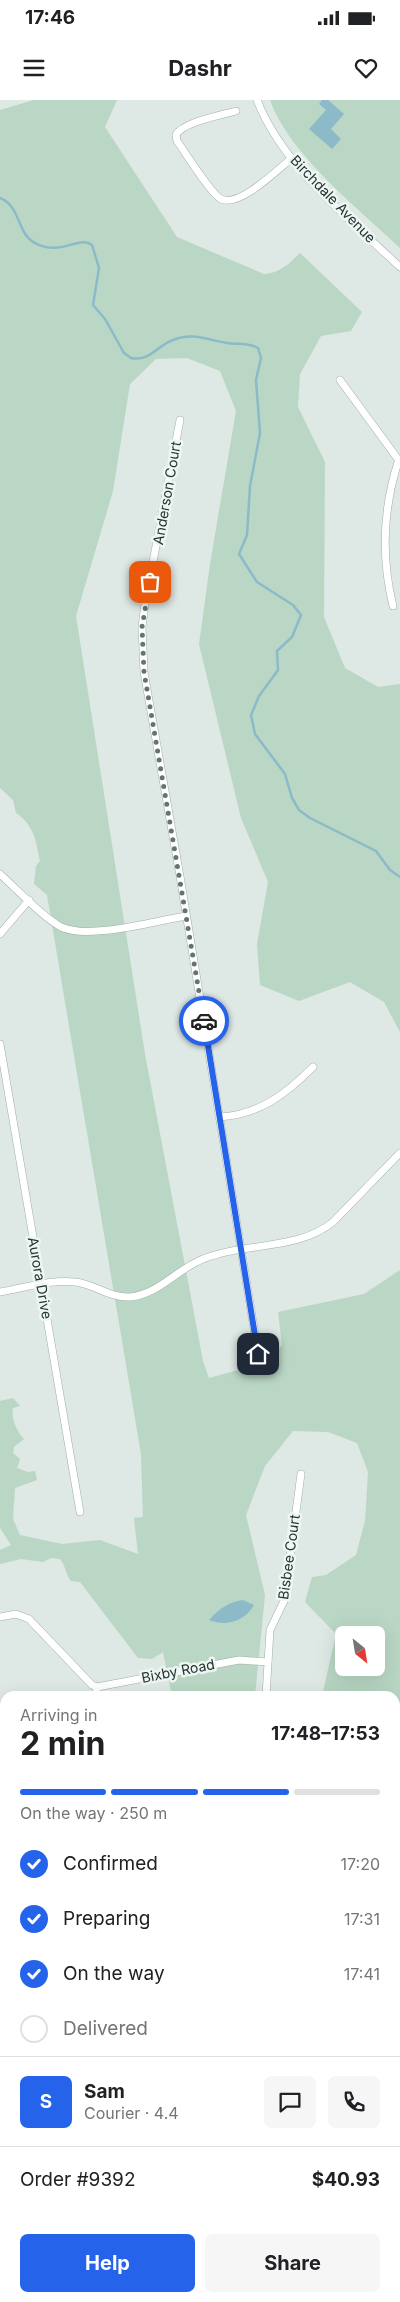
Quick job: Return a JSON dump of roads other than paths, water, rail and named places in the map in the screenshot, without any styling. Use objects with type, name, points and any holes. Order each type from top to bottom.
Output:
[{"type":"street","name":"Birchdale Avenue","points":[[257,100],[268,125],[292,158],[330,199],[400,267]]},
{"type":"street","points":[[236,111],[188,125],[180,129],[176,135],[177,141],[216,196],[227,201],[242,197],[292,158]]},
{"type":"street","points":[[340,380],[399,462],[388,503],[385,526],[386,572],[393,606]]},
{"type":"street","name":"Anderson Court","points":[[180,420],[142,625],[144,672],[258,1354]]},
{"type":"street","points":[[0,874],[61,926],[81,932],[186,916]]},
{"type":"street","points":[[0,934],[29,900]]},
{"type":"street","name":"Aurora Drive","points":[[0,1044],[80,1512]]},
{"type":"street","points":[[219,1117],[242,1114],[266,1106],[296,1084],[314,1067]]},
{"type":"street","points":[[0,1292],[41,1285],[76,1282],[116,1296],[141,1295],[161,1286],[190,1265],[212,1256],[304,1238],[324,1230],[400,1153]]},
{"type":"street","name":"Bisbee Court","points":[[266,1691],[270,1630],[284,1601],[301,1474]]},
{"type":"street","points":[[0,1617],[16,1614],[28,1618],[92,1685],[98,1687],[97,1691]]},
{"type":"street","name":"Bixby Road","points":[[98,1687],[239,1660],[268,1662]]},
{"type":"water","points":[[322,100],[328,100],[344,114],[331,129],[341,139],[332,149],[309,129],[326,110],[319,104]]},
{"type":"water","points":[[243,1600],[254,1605],[241,1619],[229,1623],[209,1620],[224,1607],[233,1602]]},
{"type":"waterway","points":[[0,198],[12,208],[25,234],[37,244],[54,248],[82,242],[92,245],[99,268],[93,305],[105,319],[124,353],[131,358],[143,358],[168,342],[187,337],[200,337],[231,344],[246,344],[258,348],[261,358],[256,380],[260,433],[250,486],[247,535],[239,554],[257,582],[293,605],[301,615],[292,637],[277,651],[278,670],[259,696],[251,715],[255,734],[285,774],[292,798],[299,810],[310,818],[376,851],[390,870],[400,877]]}]
